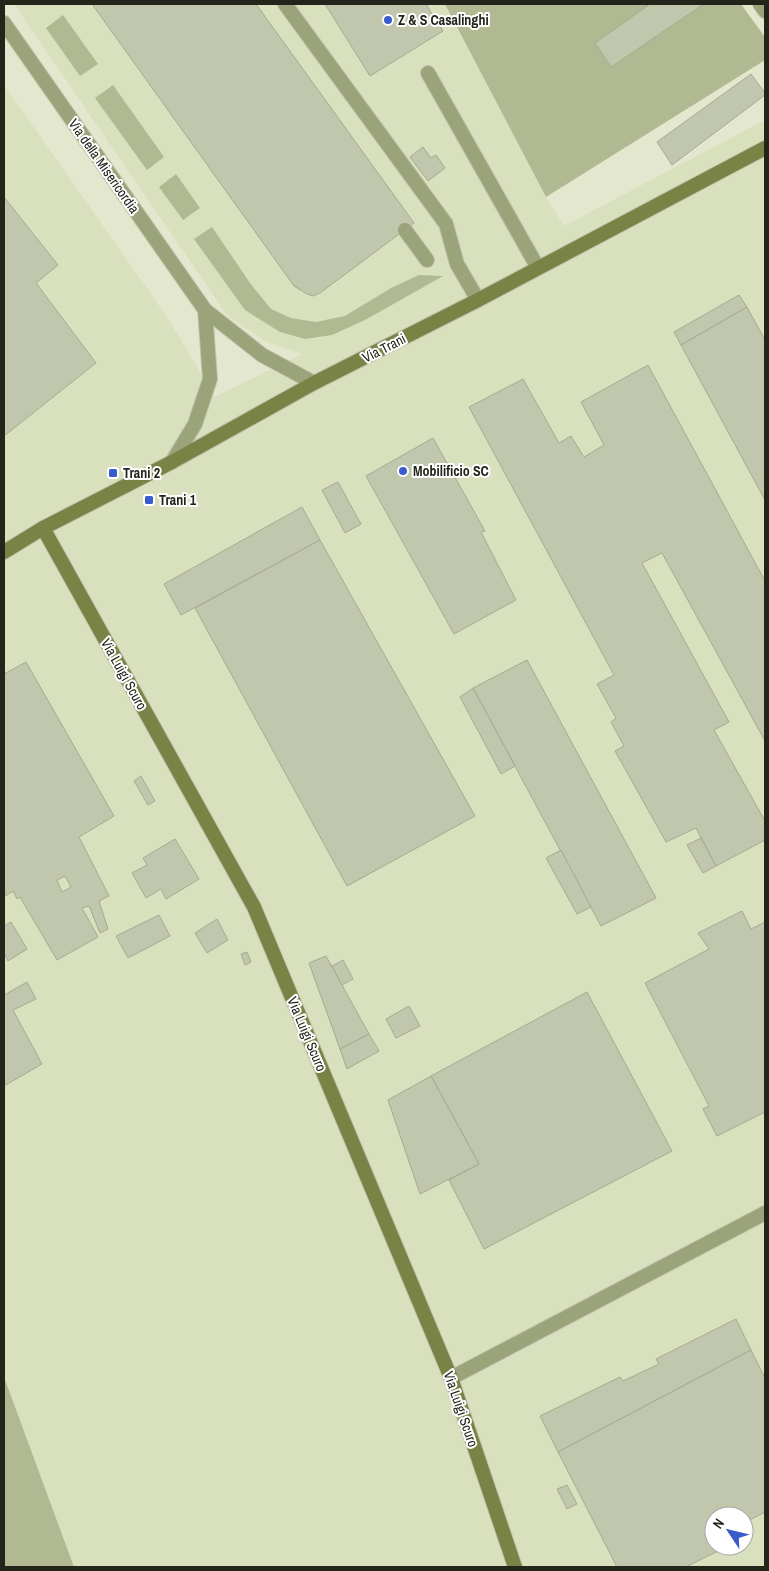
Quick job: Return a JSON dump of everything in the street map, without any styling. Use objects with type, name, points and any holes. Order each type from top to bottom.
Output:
[{"type":"main road","name":"Via Trani","points":[[4,552],[43,528],[172,462],[314,384],[478,300],[765,148]]},
{"type":"main road","name":"Via Luigi Scuro","points":[[43,528],[254,907],[451,1378],[515,1567]]},
{"type":"street","points":[[284,4],[446,224],[457,264],[478,300]]},
{"type":"street","points":[[760,4],[765,10]]},
{"type":"street","name":"Via della Misericordia","points":[[4,23],[205,310],[262,355],[314,384]]},
{"type":"street","points":[[428,73],[538,268]]},
{"type":"street","points":[[405,230],[427,260]]},
{"type":"street","points":[[172,462],[195,424],[210,378],[205,310]]},
{"type":"street","points":[[451,1378],[765,1214]]},
{"type":"shaded area","points":[[14,4],[445,4],[546,197],[564,226],[765,120],[765,1567],[4,1567],[4,85],[167,317],[215,397],[302,354],[265,341],[227,315]]},
{"type":"shaded area","points":[[445,4],[741,4],[765,37],[765,60],[546,197]]},
{"type":"shaded area","points":[[63,15],[98,64],[80,76],[46,28]]},
{"type":"shaded area","points":[[113,85],[164,157],[147,170],[95,98]]},
{"type":"shaded area","points":[[176,174],[200,208],[183,220],[159,187]]},
{"type":"shaded area","points":[[212,227],[250,283],[271,309],[291,318],[316,322],[345,316],[391,288],[419,275],[443,276],[367,319],[332,335],[305,339],[280,332],[245,310],[194,239]]},
{"type":"shaded area","points":[[4,1377],[74,1567],[4,1567]]},
{"type":"building","points":[[92,4],[256,4],[414,223],[320,293],[313,296],[294,286]]},
{"type":"building","points":[[325,4],[426,4],[443,31],[370,76]]},
{"type":"building","points":[[650,4],[704,4],[611,67],[595,43]]},
{"type":"building","points":[[751,74],[765,95],[672,165],[657,142]]},
{"type":"building","points":[[423,147],[431,158],[436,155],[445,168],[428,181],[410,157]]},
{"type":"building","points":[[4,197],[58,265],[36,283],[96,363],[4,436]]},
{"type":"building","points":[[739,295],[747,307],[681,345],[674,332]]},
{"type":"building","points":[[747,307],[765,340],[765,500],[681,345]]},
{"type":"building","points":[[648,365],[765,581],[765,741],[662,553],[642,563],[729,722],[714,730],[765,821],[765,840],[716,866],[696,828],[666,842],[615,751],[624,746],[611,722],[616,718],[597,684],[614,675],[469,407],[523,379],[559,443],[571,436],[584,457],[604,445],[581,402]]},
{"type":"building","points":[[433,438],[485,531],[481,532],[516,600],[454,634],[366,476]]},
{"type":"building","points":[[338,482],[361,524],[345,533],[322,490]]},
{"type":"building","points":[[302,507],[320,540],[181,615],[164,584]]},
{"type":"building","points":[[320,540],[475,816],[347,886],[195,608]]},
{"type":"building","points":[[527,660],[656,898],[601,926],[473,688]]},
{"type":"building","points":[[26,662],[114,816],[79,837],[109,896],[99,901],[108,929],[100,933],[89,906],[82,908],[98,937],[57,960],[20,897],[17,899],[13,891],[4,897],[4,674]],"holes":[[[65,876],[71,887],[62,892],[57,880]]]},
{"type":"building","points":[[473,688],[515,766],[501,774],[460,697]]},
{"type":"building","points":[[141,776],[155,801],[148,805],[134,781]]},
{"type":"building","points":[[701,838],[716,866],[703,873],[687,845]]},
{"type":"building","points":[[175,839],[199,879],[166,899],[161,889],[146,898],[132,873],[147,865],[143,858]]},
{"type":"building","points":[[561,850],[591,907],[577,914],[546,858]]},
{"type":"building","points":[[742,911],[751,929],[765,922],[765,1112],[717,1136],[703,1109],[709,1106],[645,983],[709,949],[698,933]]},
{"type":"building","points":[[159,915],[170,936],[128,958],[116,936]]},
{"type":"building","points":[[217,919],[228,940],[207,953],[195,933]]},
{"type":"building","points":[[11,922],[27,949],[8,961],[4,953],[4,926]]},
{"type":"building","points":[[247,952],[251,962],[245,965],[241,954]]},
{"type":"building","points":[[326,956],[369,1034],[340,1049],[309,963]]},
{"type":"building","points":[[343,960],[353,979],[342,985],[332,966]]},
{"type":"building","points":[[27,982],[36,999],[13,1010],[42,1064],[4,1086],[4,995]]},
{"type":"building","points":[[587,992],[672,1151],[484,1249],[449,1180],[479,1164],[431,1076]]},
{"type":"building","points":[[409,1006],[420,1026],[396,1038],[386,1019]]},
{"type":"building","points":[[369,1034],[379,1051],[347,1069],[340,1049]]},
{"type":"building","points":[[431,1076],[479,1164],[420,1194],[388,1100]]},
{"type":"building","points":[[736,1319],[751,1350],[558,1452],[540,1416],[620,1377],[623,1381],[659,1364],[656,1359]]},
{"type":"building","points":[[751,1350],[765,1378],[765,1512],[754,1518],[754,1506],[704,1506],[704,1556],[708,1556],[686,1567],[617,1567],[558,1452]]},
{"type":"building","points":[[567,1485],[577,1504],[567,1509],[557,1489]]},
{"type":"place","name":"Z & S Casalinghi","points":[[388,20]]},
{"type":"place","name":"Mobilificio SC","points":[[403,471]]},
{"type":"place","name":"Trani 2","points":[[113,473]]},
{"type":"place","name":"Trani 1","points":[[149,500]]}]
